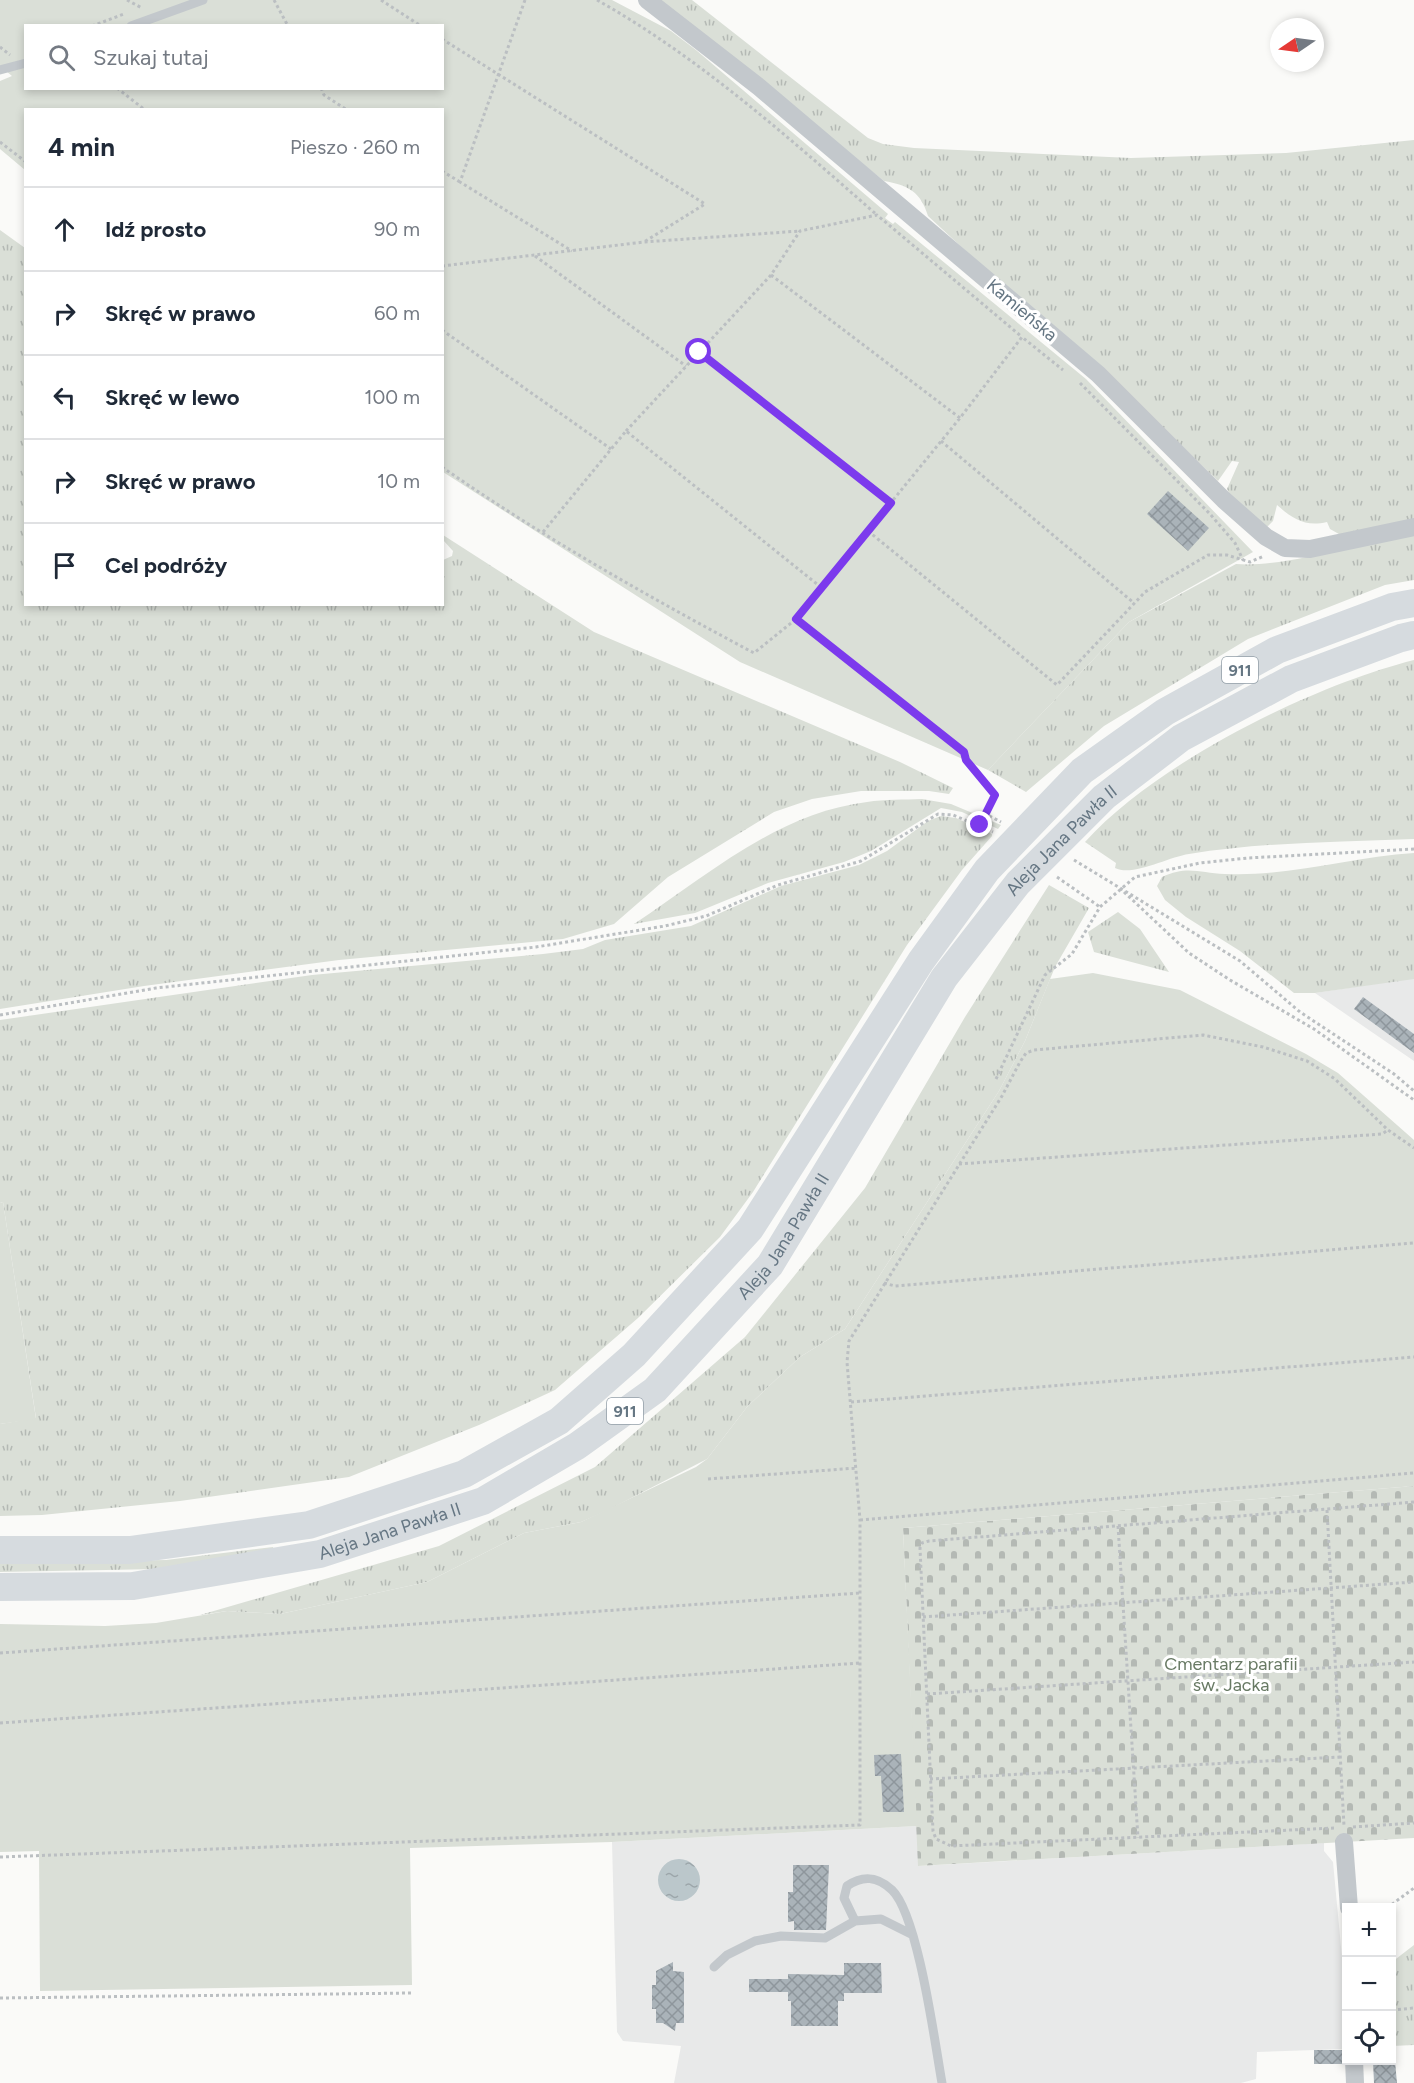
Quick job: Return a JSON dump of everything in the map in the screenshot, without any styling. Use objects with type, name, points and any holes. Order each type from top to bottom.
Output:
[{"type":"main road","name":"Aleja Jana Pawła II","points":[[0,1550],[130,1550],[309,1525],[464,1474],[559,1422],[634,1355],[750,1229],[921,961],[987,870],[1082,771],[1165,712],[1277,650],[1392,607],[1414,603]]},
{"type":"main road","name":"Aleja Jana Pawła II","points":[[0,1587],[133,1586],[320,1554],[483,1501],[577,1446],[655,1390],[770,1265],[944,978],[1018,884],[1104,797],[1181,738],[1291,679],[1414,635]]},
{"type":"street","name":"Kamieńska","points":[[647,0],[759,87],[1098,374],[1224,500],[1266,537],[1285,548],[1310,549],[1414,527]]},
{"type":"street","points":[[1344,1835],[1349,1903]]},
{"type":"street","points":[[1354,2065],[1355,2083]]},
{"type":"lane","points":[[137,24],[203,0]]},
{"type":"lane","points":[[0,70],[24,64]]},
{"type":"lane","points":[[855,1921],[844,1898],[847,1886],[858,1879],[871,1877],[893,1891],[906,1916],[925,1980],[942,2083]]},
{"type":"lane","points":[[714,1967],[727,1955],[755,1941],[781,1936],[825,1938],[855,1921],[881,1919],[911,1934]]},
{"type":"path","points":[[274,0],[287,24]]},
{"type":"path","points":[[381,0],[418,24]]},
{"type":"path","points":[[460,182],[525,0]]},
{"type":"path","points":[[597,0],[650,30],[788,137],[877,215],[1066,372]]},
{"type":"path","points":[[97,24],[141,8]]},
{"type":"path","points":[[444,40],[705,204],[644,242]]},
{"type":"path","points":[[120,90],[142,108]]},
{"type":"path","points":[[322,90],[324,95],[344,108]]},
{"type":"path","points":[[0,142],[24,160]]},
{"type":"path","points":[[444,172],[572,251]]},
{"type":"path","points":[[444,266],[644,242],[800,231],[877,215]]},
{"type":"path","points":[[543,532],[626,431],[771,275],[800,231]]},
{"type":"path","points":[[535,255],[686,366]]},
{"type":"path","points":[[771,275],[960,418]]},
{"type":"path","points":[[444,331],[611,449]]},
{"type":"path","points":[[444,468],[543,532],[663,604],[754,653],[796,619],[960,418],[1022,337]]},
{"type":"path","points":[[699,352],[891,503]]},
{"type":"path","points":[[868,531],[1057,685],[1145,592],[1208,555],[1227,555],[1243,560],[1235,543],[1210,514],[1076,379]]},
{"type":"path","points":[[626,431],[822,588]]},
{"type":"path","points":[[941,441],[1134,603]]},
{"type":"path","points":[[796,619],[964,752],[966,760],[995,795],[980,825]]},
{"type":"path","points":[[984,813],[1002,822]]},
{"type":"path","points":[[0,1015],[156,988],[536,947],[682,923],[706,916],[778,885],[861,861],[896,842],[932,817]]},
{"type":"path","points":[[996,1079],[1045,975],[1072,954],[1100,908],[1135,877],[1200,863],[1290,854],[1414,849]]},
{"type":"path","points":[[1068,856],[1240,961],[1300,1012],[1394,1074],[1414,1091]]},
{"type":"path","points":[[1121,889],[1189,952],[1230,980],[1314,1029],[1414,1100]]},
{"type":"path","points":[[0,1857],[860,1825],[860,1520],[847,1362],[849,1341],[1002,1096],[1026,1053],[1034,1050],[1203,1035],[1263,1047],[1306,1061],[1335,1079],[1388,1130],[1414,1148]]},
{"type":"path","points":[[958,1164],[1382,1134],[1388,1130]]},
{"type":"path","points":[[884,1283],[895,1286],[1414,1243]]},
{"type":"path","points":[[851,1402],[1414,1357]]},
{"type":"path","points":[[708,1479],[857,1468]]},
{"type":"path","points":[[860,1520],[1414,1473]]},
{"type":"path","points":[[1414,1502],[922,1543],[930,1779],[933,1831],[936,1839],[951,1846],[1138,1838],[1344,1835],[1414,1823]]},
{"type":"path","points":[[1327,1510],[1344,1835]]},
{"type":"path","points":[[1118,1526],[1138,1838]]},
{"type":"path","points":[[923,1617],[1414,1582]]},
{"type":"path","points":[[0,1653],[860,1593]]},
{"type":"path","points":[[927,1694],[1414,1662]]},
{"type":"path","points":[[0,1723],[860,1663]]},
{"type":"path","points":[[930,1779],[1340,1757]]},
{"type":"path","points":[[1394,1903],[1414,1888]]},
{"type":"path","points":[[0,1998],[412,1993]]},
{"type":"path","points":[[1396,2010],[1414,2008]]},
{"type":"shaded area","points":[[1414,978],[1414,1061],[1315,993]]},
{"type":"shaded area","points":[[917,1826],[919,1866],[1324,1843],[1324,1851],[1333,1862],[1342,1958],[1342,2049],[1257,2052],[1256,2079],[1241,2083],[674,2083],[681,2046],[623,2041],[617,2032],[612,1842]]},
{"type":"green space","points":[[0,0],[612,0],[671,31],[696,50],[888,214],[885,218],[893,224],[895,222],[1086,379],[1253,552],[1129,622],[988,770],[740,662],[444,473],[444,108],[24,108],[24,169],[0,149],[0,81],[12,76],[0,66]]},
{"type":"green space","points":[[657,0],[692,0],[868,138],[883,144],[914,148],[1131,158],[1286,153],[1414,140],[1414,522],[1346,538],[1330,529],[1327,522],[1300,521],[1277,505],[1273,521],[1266,528],[1231,497],[1227,489],[1239,462],[1232,461],[1218,481],[1104,371],[994,277],[928,216],[917,195],[900,185],[884,181]]},
{"type":"green space","points":[[0,230],[24,247],[24,606],[444,606],[444,560],[452,556],[453,551],[444,541],[444,536],[594,632],[900,762],[953,788],[949,794],[929,791],[861,791],[812,799],[774,812],[668,877],[614,924],[563,939],[339,960],[144,986],[0,1009]]},
{"type":"green space","points":[[1414,531],[1414,580],[1385,585],[1248,639],[1104,726],[1026,792],[988,770],[1129,622],[1236,564],[1278,562],[1301,558]]},
{"type":"green space","points":[[1414,660],[1414,839],[1302,843],[1217,850],[1189,854],[1131,870],[1115,868],[1116,863],[1085,842],[1115,813],[1152,784],[1238,731],[1329,688]]},
{"type":"green space","points":[[922,799],[951,804],[1001,825],[998,829],[962,812],[941,808],[871,851],[844,862],[768,883],[695,913],[634,924],[744,849],[803,819],[834,808],[867,802]]},
{"type":"green space","points":[[941,816],[956,818],[992,836],[962,870],[907,945],[753,1192],[720,1237],[638,1318],[555,1390],[479,1425],[349,1477],[180,1501],[42,1515],[0,1516],[0,1424],[36,1418],[3,1202],[0,1203],[0,1020],[312,975],[583,949],[605,940],[691,926],[781,886],[859,865],[887,851],[928,821]]},
{"type":"green space","points":[[1414,853],[1414,979],[1315,993],[1294,993],[1240,951],[1186,917],[1165,900],[1157,886],[1162,877],[1179,871],[1225,874],[1273,873]]},
{"type":"green space","points":[[1049,885],[1089,908],[1055,967],[1025,1041],[999,1091],[845,1329],[800,1357],[747,1407],[707,1459],[581,1522],[524,1533],[427,1582],[280,1614],[227,1611],[200,1615],[439,1546],[595,1467],[745,1337],[865,1188],[965,1017]]},
{"type":"green space","points":[[1118,912],[1140,929],[1169,972],[1094,952],[1088,932]]},
{"type":"green space","points":[[1093,973],[1180,990],[1306,1054],[1338,1073],[1414,1140],[1414,1486],[903,1528],[917,1826],[612,1842],[410,1848],[412,1985],[40,1991],[39,1851],[0,1852],[0,1624],[105,1626],[156,1623],[227,1611],[280,1614],[427,1582],[524,1533],[581,1522],[696,1467],[707,1459],[747,1407],[800,1357],[845,1329],[999,1091],[1025,1041],[1050,979]]},
{"type":"green space","points":[[3,1202],[36,1419],[0,1424],[0,1203]]},
{"type":"green space","name":"Cmentarz parafii św. Jacka","points":[[1414,1486],[1414,1838],[918,1866],[903,1528]]},
{"type":"green space","points":[[273,1547],[275,1555],[159,1569],[0,1572],[0,1563],[166,1560]]},
{"type":"green space","points":[[1414,1945],[1414,2045],[1396,2046],[1396,1959]]},
{"type":"water","points":[[679,1859],[687,1860],[694,1865],[699,1872],[699,1888],[694,1895],[687,1900],[679,1901],[671,1900],[664,1895],[659,1888],[658,1880],[659,1872],[664,1865],[671,1860]]},
{"type":"building","points":[[1168,491],[1209,528],[1188,551],[1147,514]]},
{"type":"building","points":[[1363,997],[1414,1034],[1414,1053],[1354,1009]]},
{"type":"building","points":[[901,1754],[904,1812],[883,1812],[881,1776],[875,1776],[874,1755]]},
{"type":"building","points":[[793,1865],[829,1865],[826,1930],[794,1930],[794,1921],[788,1922],[788,1892],[793,1892]]},
{"type":"building","points":[[673,1962],[673,1971],[684,1972],[684,2023],[676,2023],[675,2031],[663,2023],[656,2023],[656,2009],[652,2009],[652,1985],[656,1985],[656,1971]]},
{"type":"building","points":[[844,1963],[881,1963],[882,1993],[844,1993],[844,2001],[838,2001],[838,2026],[791,2026],[791,2001],[788,2001],[788,1992],[749,1992],[749,1979],[788,1979],[788,1974],[844,1975]]},
{"type":"building","points":[[1314,2050],[1342,2050],[1342,2064],[1314,2064]]},
{"type":"building","points":[[1373,2065],[1395,2065],[1397,2083],[1374,2083]]},
{"type":"route","points":[[699,352],[891,503],[796,619],[964,752],[966,760],[995,795],[980,825]]}]
